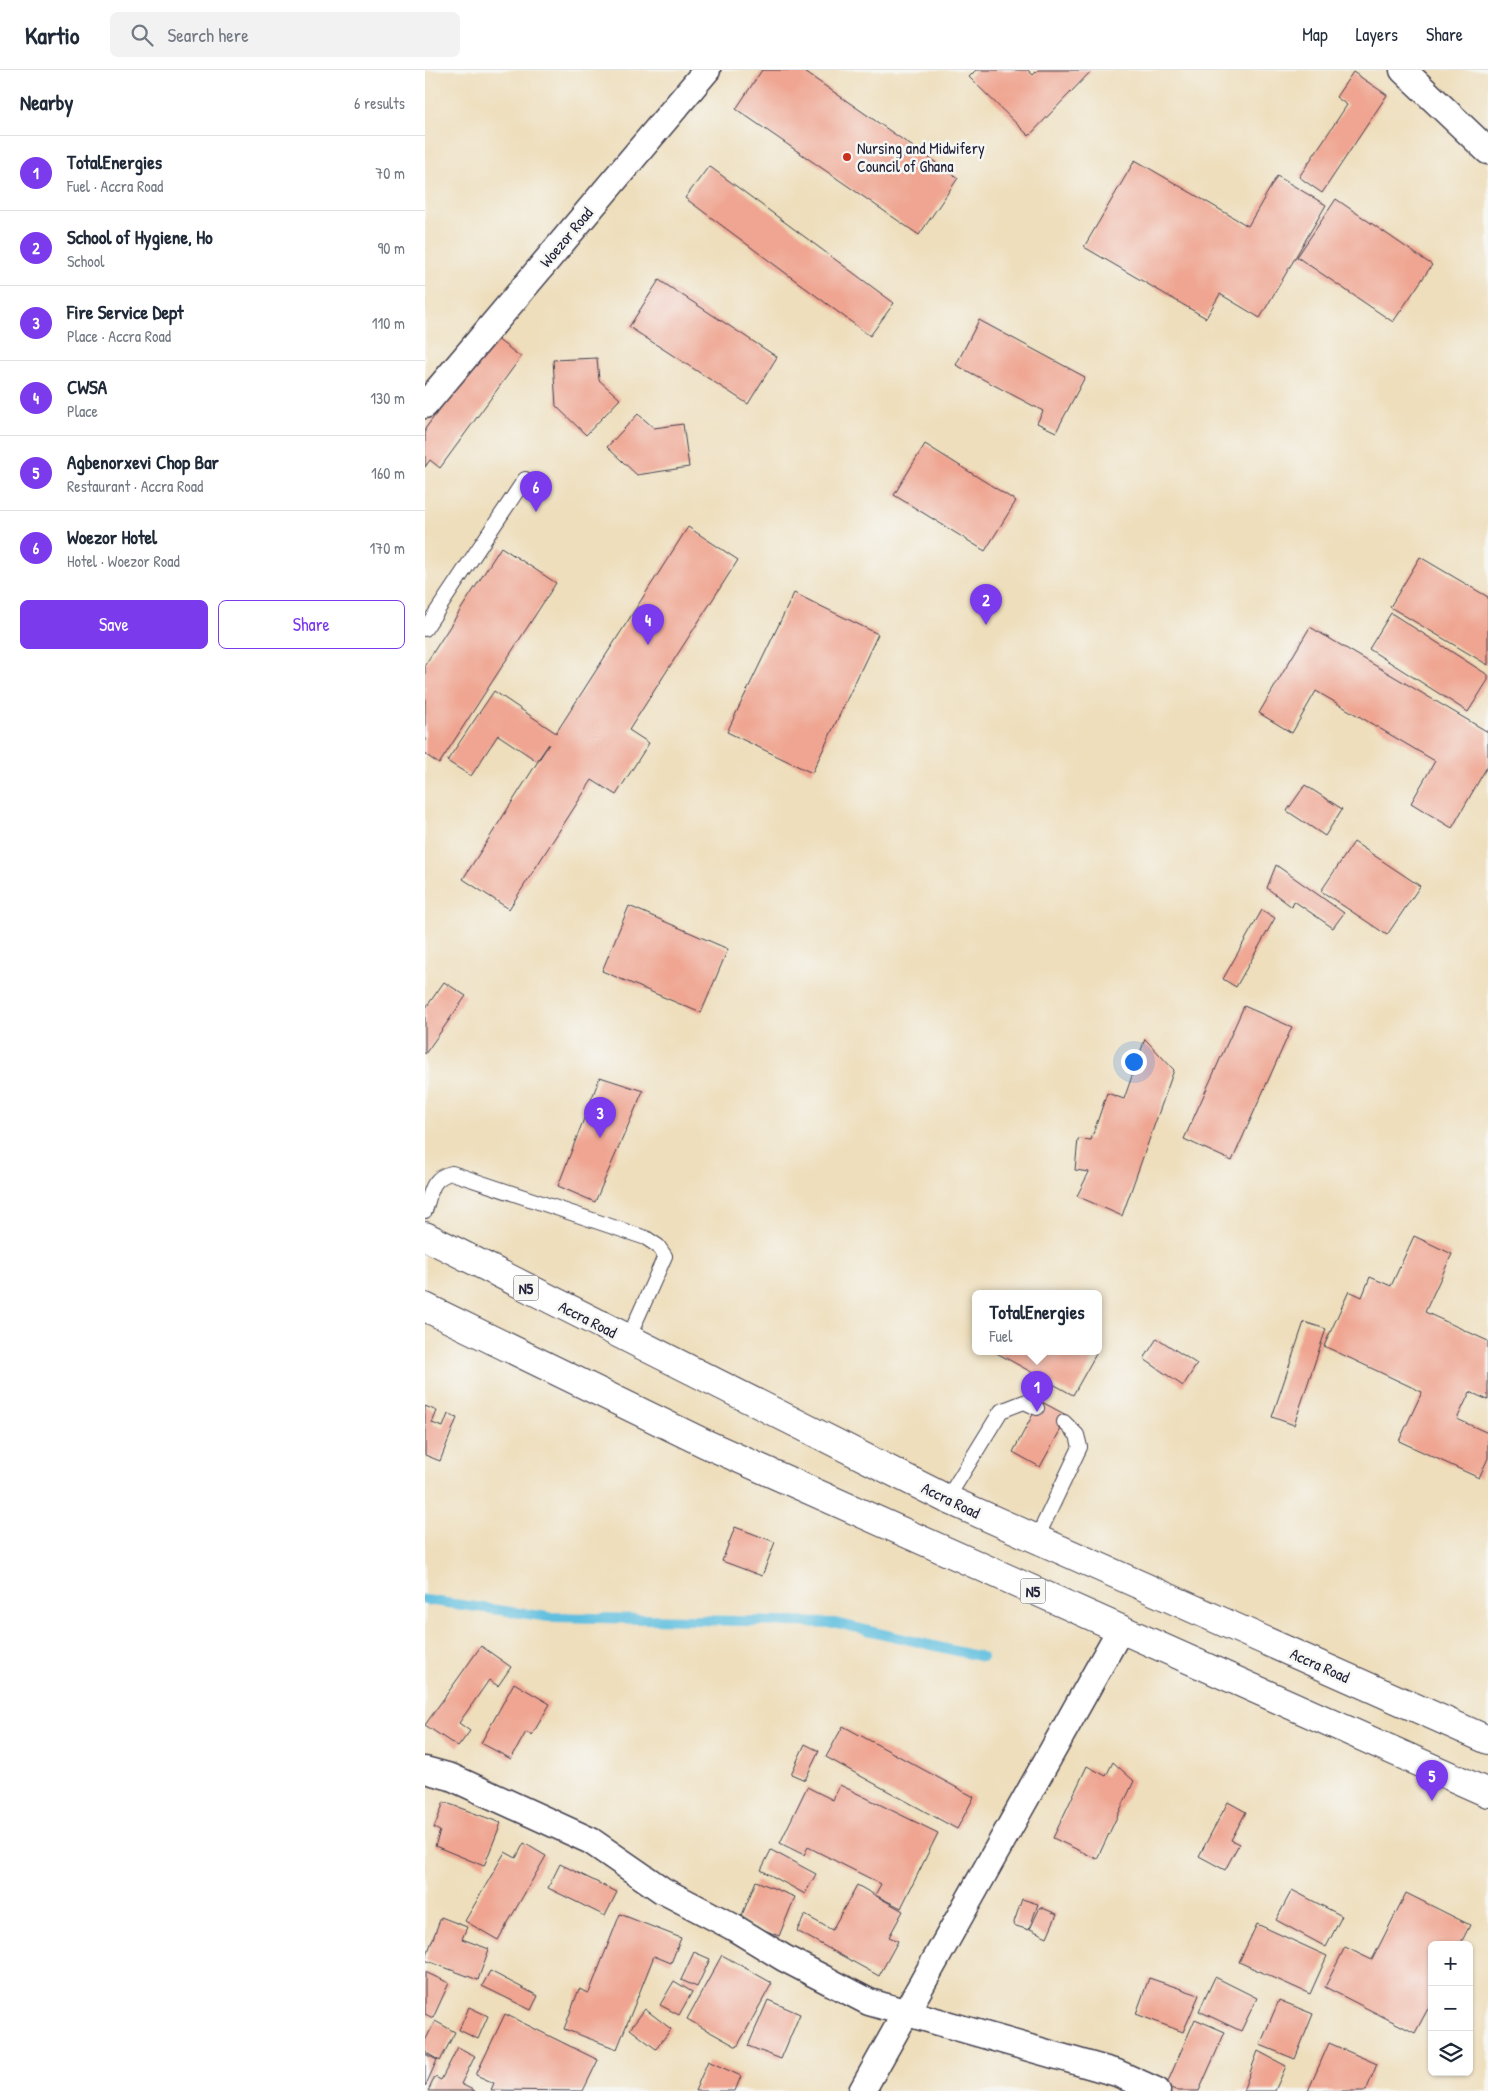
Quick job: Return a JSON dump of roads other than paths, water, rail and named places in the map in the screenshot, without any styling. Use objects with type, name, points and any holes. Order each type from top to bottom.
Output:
[{"type":"main road","name":"Accra Road","points":[[425,1236],[947,1499],[1488,1740]]},
{"type":"main road","name":"N5","points":[[425,1307],[704,1443],[1488,1793]]},
{"type":"street","name":"Woezor Road","points":[[425,405],[707,70]]},
{"type":"street","points":[[1403,70],[1488,151]]},
{"type":"street","points":[[862,2091],[1120,1630]]},
{"type":"street","points":[[425,1770],[451,1777],[591,1841],[662,1890],[733,1927],[784,1958],[869,2002],[1117,2073],[1157,2091]]},
{"type":"lane","points":[[425,629],[525,479]]},
{"type":"lane","points":[[425,1211],[435,1180],[442,1175],[452,1173],[646,1238],[658,1246],[665,1256],[628,1339]]},
{"type":"lane","points":[[947,1499],[1001,1411],[1023,1402],[1037,1408]]},
{"type":"lane","points":[[1036,1540],[1080,1447],[1077,1435],[1064,1422]]},
{"type":"waterway","points":[[425,1600],[549,1617],[836,1623],[982,1657]]},
{"type":"place","name":"Nursing and Midwifery Council of Ghana","points":[[847,157]]},
{"type":"place","name":"Woezor Hotel","points":[[536,512]]},
{"type":"place","name":"School of Hygiene, Ho","points":[[986,625]]},
{"type":"place","name":"CWSA","points":[[648,645]]},
{"type":"place","name":"Fire Service Dept","points":[[600,1138]]},
{"type":"place","name":"TotalEnergies","points":[[1037,1412]]},
{"type":"place","name":"Agbenorxevi Chop Bar","points":[[1432,1801]]}]
